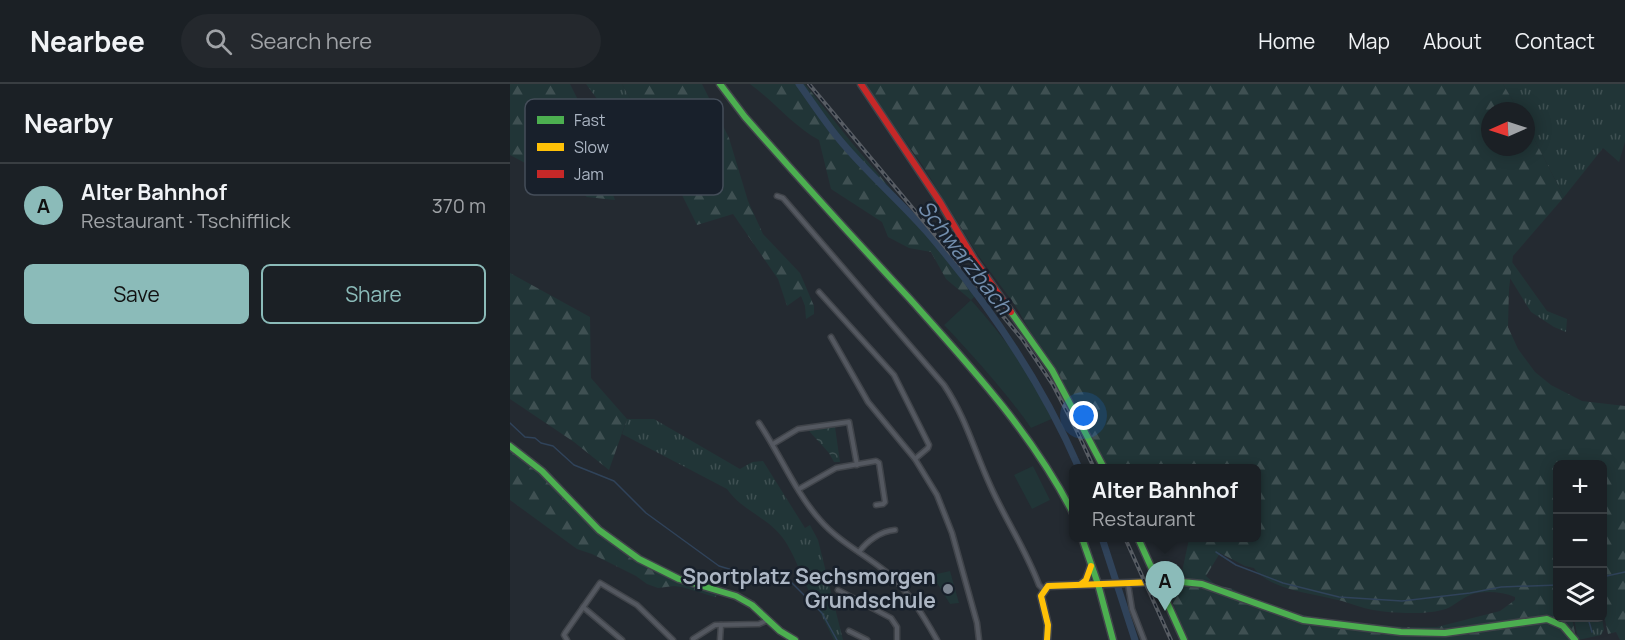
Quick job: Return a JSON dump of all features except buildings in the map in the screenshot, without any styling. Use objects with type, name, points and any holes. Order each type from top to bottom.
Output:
[{"type":"street","points":[[720,84],[762,136],[991,389],[1032,442],[1069,506]]},
{"type":"street","points":[[861,84],[940,202],[974,259],[1052,370],[1102,464]]},
{"type":"street","points":[[777,196],[783,198],[944,385],[961,411],[991,488],[1016,534],[1039,585],[1044,590]]},
{"type":"street","points":[[819,292],[896,377],[929,445],[915,459]]},
{"type":"street","points":[[831,337],[868,402],[915,459],[932,486],[946,515],[975,615],[979,640]]},
{"type":"street","points":[[773,444],[798,429],[849,422],[857,465]]},
{"type":"street","points":[[759,423],[815,514],[829,530],[887,573],[902,587],[938,640]]},
{"type":"street","points":[[510,446],[551,480],[599,530],[649,565],[679,579],[729,592],[752,605],[792,639]]},
{"type":"street","points":[[799,489],[830,470],[876,461],[879,463],[885,502],[876,505]]},
{"type":"street","points":[[859,552],[867,543],[895,530]]},
{"type":"street","points":[[1084,542],[1113,640]]},
{"type":"street","points":[[1140,542],[1184,640]]},
{"type":"street","points":[[1080,585],[1086,580],[1091,565]]},
{"type":"street","points":[[1047,640],[1048,625],[1041,596],[1044,590],[1053,586],[1182,582],[1202,584],[1293,616],[1327,624],[1430,633],[1547,619],[1554,620],[1563,626],[1575,640]]},
{"type":"street","points":[[567,640],[564,635],[600,583],[637,605],[674,640]]},
{"type":"street","points":[[1126,584],[1135,619],[1144,640]]},
{"type":"street","points":[[838,590],[891,618],[897,627],[897,640]]},
{"type":"street","points":[[583,607],[622,640]]},
{"type":"street","points":[[693,639],[712,626],[759,624],[768,620]]},
{"type":"street","points":[[720,640],[722,625]]},
{"type":"street","points":[[849,631],[867,640]]},
{"type":"green space","points":[[510,84],[570,84],[578,99],[525,99],[525,163],[510,155]]},
{"type":"green space","points":[[586,84],[622,84],[630,99],[597,99]]},
{"type":"green space","points":[[622,84],[702,84],[710,99],[631,99]]},
{"type":"green space","points":[[750,84],[805,84],[852,143],[979,292],[971,300],[946,279],[931,252],[909,248],[888,237],[882,222],[831,189],[819,140],[800,127]]},
{"type":"green space","points":[[865,84],[1503,84],[1514,102],[1481,102],[1481,156],[1535,156],[1535,141],[1564,197],[1513,256],[1508,327],[1518,349],[1535,372],[1551,385],[1582,401],[1625,406],[1625,640],[1620,640],[1616,632],[1608,634],[1606,622],[1607,460],[1553,460],[1553,622],[1573,622],[1575,633],[1571,640],[1188,640],[1167,587],[1180,581],[1188,542],[1261,542],[1261,464],[1103,464],[1076,410],[1015,305],[978,255],[923,166]],"holes":[[[1220,553],[1245,566],[1254,568],[1261,575],[1282,586],[1380,611],[1434,612],[1481,592],[1504,594],[1515,597],[1515,600],[1500,611],[1437,627],[1405,627],[1332,621],[1293,613],[1233,589],[1216,585],[1206,576]]]},
{"type":"green space","points":[[1503,84],[1625,84],[1625,142],[1619,162],[1603,148],[1564,197],[1535,141],[1535,102],[1514,102]]},
{"type":"green space","points":[[723,126],[729,138],[748,201],[763,234],[800,273],[814,306],[814,314],[806,319],[801,296],[787,306],[778,279],[733,214],[697,225],[682,195],[723,195]]},
{"type":"green space","points":[[584,195],[613,195],[615,200]]},
{"type":"green space","points":[[1512,262],[1547,311],[1567,319],[1566,332],[1531,312],[1510,278]]},
{"type":"green space","points":[[510,273],[590,317],[591,378],[627,419],[609,470],[574,442],[510,399]]},
{"type":"green space","points":[[971,300],[1017,356],[1037,386],[1054,418],[1031,428],[1011,401],[944,325]]},
{"type":"green space","points":[[627,419],[654,419],[740,469],[752,462],[763,461],[805,528],[810,525],[818,540],[843,640],[834,640],[791,551],[779,533],[733,497],[727,489],[622,434]]},
{"type":"green space","points":[[835,427],[840,462],[834,462],[809,431],[811,428]]},
{"type":"green space","points":[[510,450],[545,478],[581,517],[623,551],[662,575],[718,592],[718,595],[715,597],[674,586],[658,588],[592,554],[577,549],[510,500]]},
{"type":"green space","points":[[1033,466],[1050,500],[1032,509],[1014,475]]},
{"type":"green space","name":"Sportplatz Sechsmorgen Grundschule","points":[[950,571],[959,603],[950,604],[932,575]]},
{"type":"green space","points":[[1575,622],[1603,622],[1604,630],[1601,635],[1578,640]]},
{"type":"waterway","name":"Schwarzbach","points":[[799,84],[839,139],[927,232],[992,315],[1031,375],[1077,464]]},
{"type":"waterway","name":"Schwarzbach","points":[[510,423],[525,437],[535,438],[541,443],[553,446],[574,465],[614,481],[646,513],[719,566],[739,572],[776,574],[787,578],[822,613],[837,640]]},
{"type":"waterway","name":"Schwarzbach","points":[[1103,542],[1135,640]]},
{"type":"waterway","points":[[1216,552],[1236,565],[1283,583],[1339,597],[1402,601],[1501,587],[1553,585]]},
{"type":"waterway","points":[[1607,576],[1625,572]]},
{"type":"waterway","points":[[1589,622],[1592,632]]},
{"type":"railway","points":[[809,84],[1022,339],[1053,385],[1092,464]]},
{"type":"railway","points":[[1127,542],[1171,640]]},
{"type":"traffic: fast","points":[[720,84],[745,117],[978,376],[1039,456],[1069,506]]},
{"type":"traffic: fast","points":[[1011,312],[1052,370],[1102,464]]},
{"type":"traffic: fast","points":[[510,446],[542,471],[599,530],[639,559],[679,579],[736,596],[752,605],[780,631],[795,640]]},
{"type":"traffic: fast","points":[[1083,542],[1098,584],[1113,640]]},
{"type":"traffic: fast","points":[[1140,542],[1184,640]]},
{"type":"traffic: fast","points":[[1159,583],[1202,584],[1303,620],[1401,632],[1445,633],[1547,619],[1563,626],[1575,640]]},
{"type":"traffic: slow","points":[[1081,584],[1086,580],[1091,566]]},
{"type":"traffic: slow","points":[[1047,640],[1048,625],[1041,596],[1048,586],[1157,582]]},
{"type":"traffic: jam","points":[[861,84],[1011,312]]},
{"type":"place","name":"Sportplatz Sechsmorgen Grundschule","points":[[948,589]]},
{"type":"place","name":"Alter Bahnhof","points":[[1165,611]]}]
